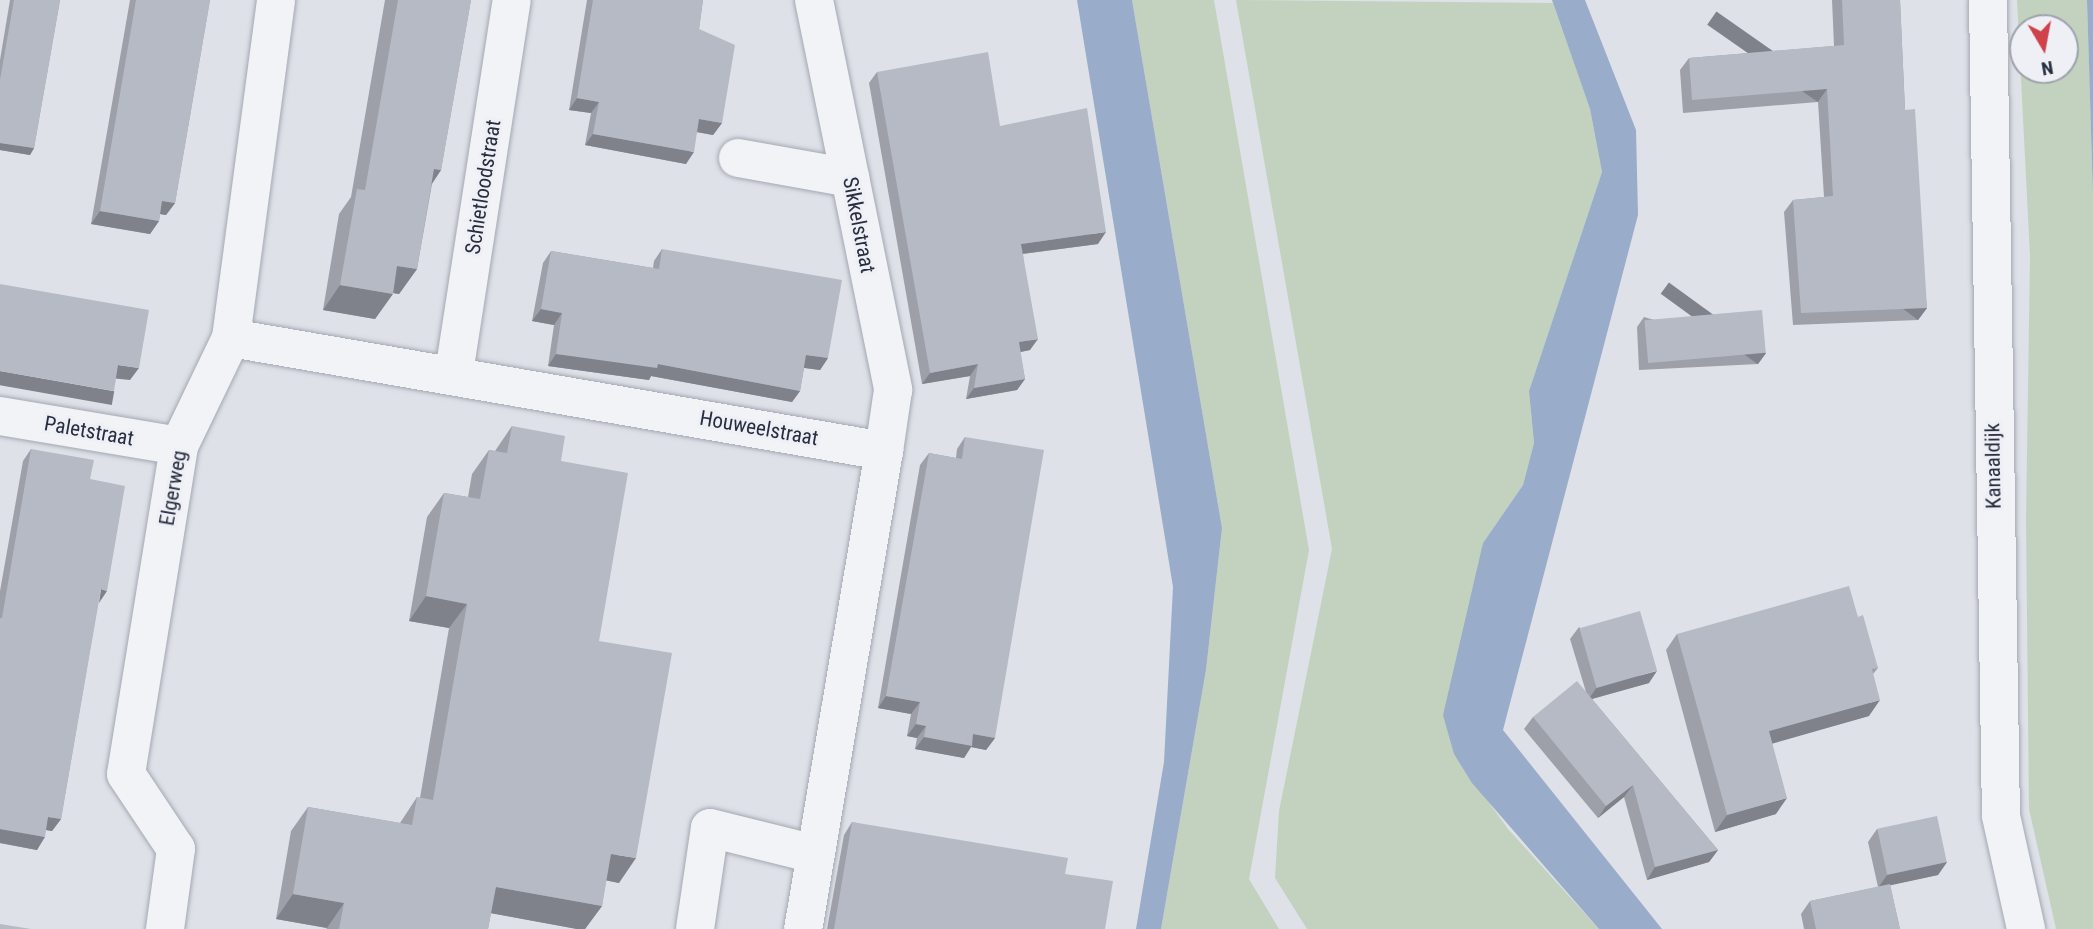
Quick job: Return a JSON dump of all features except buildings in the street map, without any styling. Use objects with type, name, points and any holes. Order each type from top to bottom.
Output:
[{"type":"street","name":"Elgerweg","points":[[165,929],[176,849],[126,774],[179,446],[231,338],[276,0]]},
{"type":"street","name":"Schietloodstraat","points":[[454,373],[512,0]]},
{"type":"street","name":"Sikkelstraat","points":[[814,0],[892,390],[884,451]]},
{"type":"street","name":"Kanaaldijk","points":[[1988,0],[2001,816],[2026,929]]},
{"type":"street","points":[[738,158],[850,178]]},
{"type":"street","name":"Houweelstraat","points":[[231,338],[454,373],[884,451]]},
{"type":"street","name":"Paletstraat","points":[[0,416],[179,446]]},
{"type":"street","points":[[803,929],[884,451]]},
{"type":"street","points":[[695,929],[710,828],[815,854]]},
{"type":"green space","points":[[1132,0],[1214,0],[1309,550],[1249,879],[1279,929],[1161,929],[1206,670],[1222,528]]},
{"type":"green space","points":[[1236,0],[1553,3],[1590,109],[1602,172],[1529,391],[1534,443],[1523,485],[1483,543],[1454,754],[1508,829],[1599,929],[1307,929],[1275,878],[1279,811],[1332,549]]},
{"type":"green space","points":[[2017,0],[2087,0],[2093,197],[2093,929],[2056,929],[2029,809],[2026,520],[2030,256],[2021,84],[2079,84],[2079,14],[2018,14]]},
{"type":"water","points":[[1077,0],[1132,0],[1222,528],[1206,670],[1161,929],[1136,929],[1164,762],[1173,587]]},
{"type":"water","points":[[1552,0],[1585,0],[1636,130],[1638,215],[1503,730],[1662,929],[1599,929],[1472,783],[1454,754],[1443,715],[1483,543],[1523,485],[1534,443],[1529,391],[1602,172],[1590,109]]},
{"type":"water","points":[[2087,0],[2093,0],[2093,197]]}]
